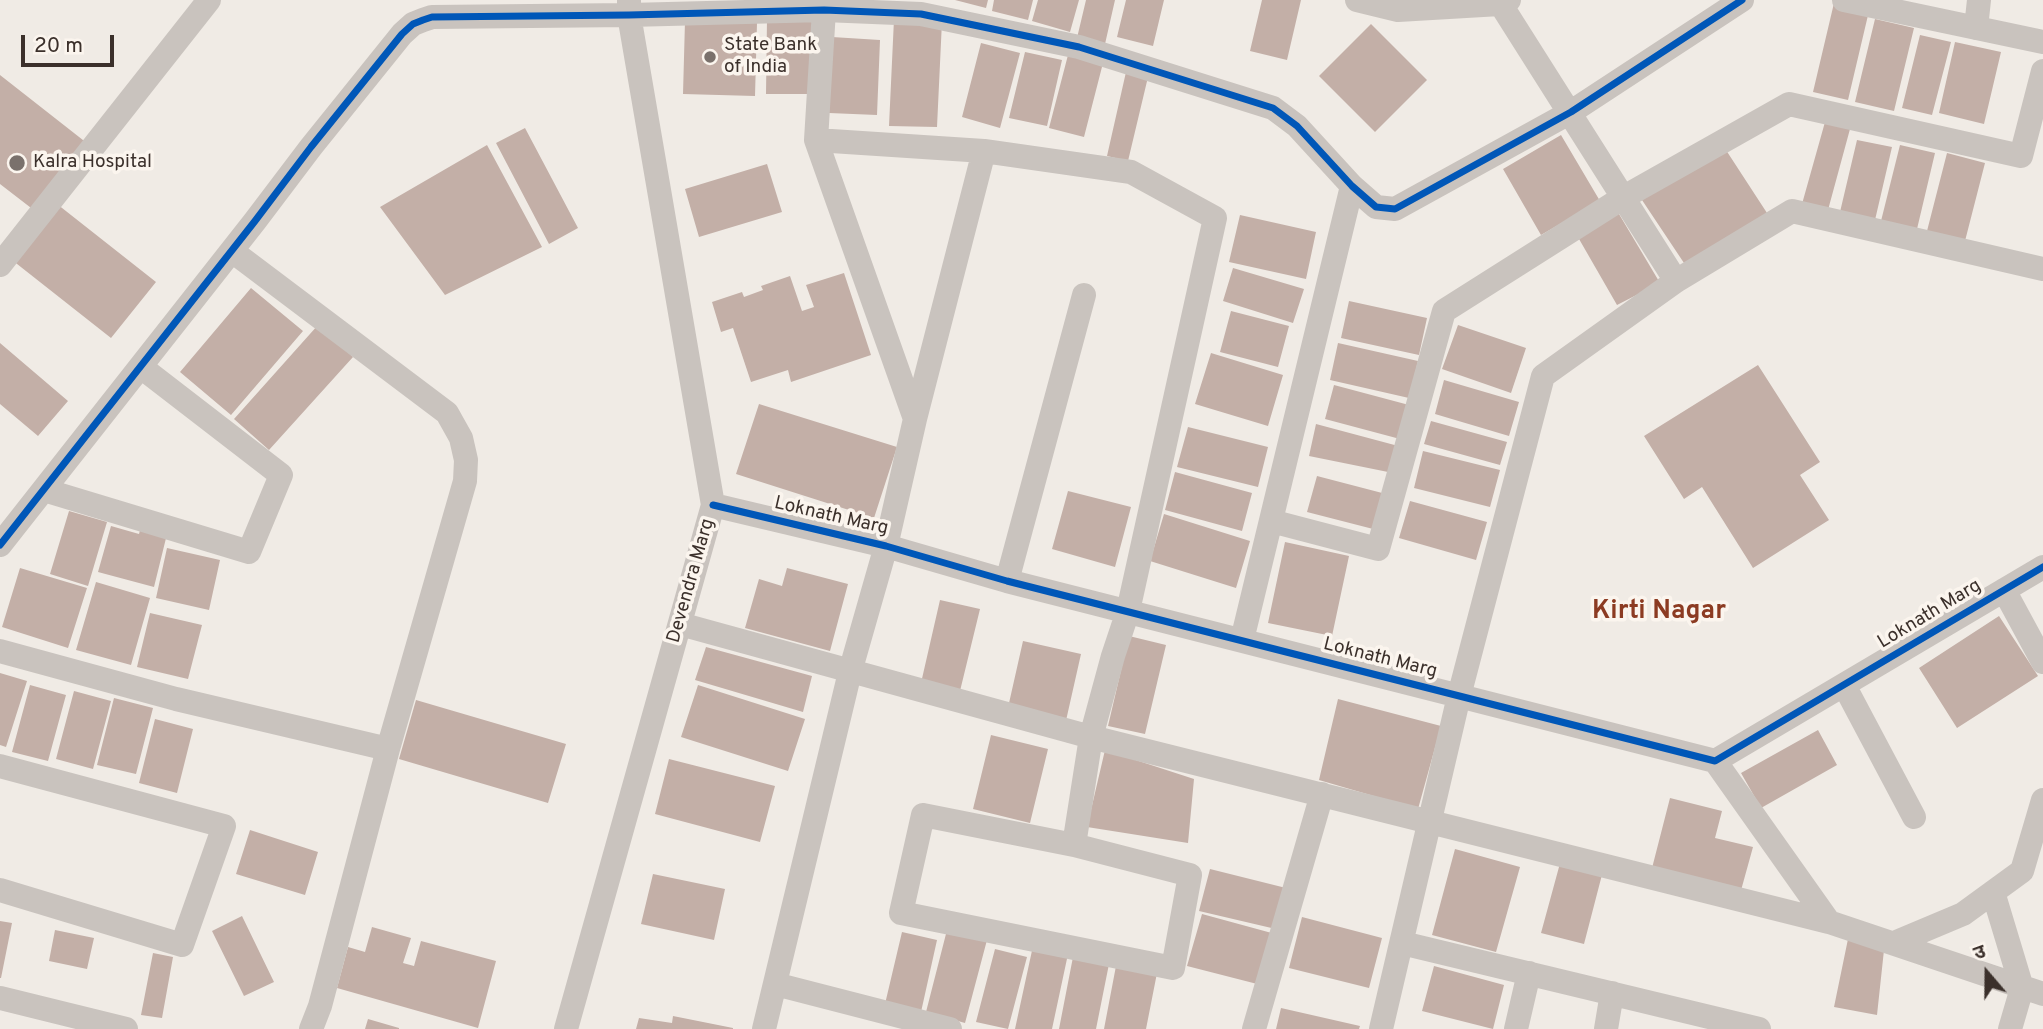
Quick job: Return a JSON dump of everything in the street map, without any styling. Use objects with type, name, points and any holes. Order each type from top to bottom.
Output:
[{"type":"street","points":[[0,265],[209,0]]},
{"type":"street","points":[[1357,0],[1398,10],[1502,1],[1676,281]]},
{"type":"street","points":[[0,545],[402,34],[413,24],[432,17],[629,8],[921,14],[1079,47],[1273,108],[1297,126],[1352,187],[1376,207],[1395,209],[1570,112],[1742,0]]},
{"type":"street","points":[[1844,0],[2043,41]]},
{"type":"street","points":[[1976,28],[1979,0]]},
{"type":"street","name":"Devendra Marg","points":[[566,1029],[713,505],[629,8]]},
{"type":"street","points":[[824,10],[816,140],[915,419]]},
{"type":"street","points":[[1271,522],[1378,549],[1444,311],[1623,197],[1789,104],[2021,156],[2043,71]]},
{"type":"street","points":[[816,140],[984,151],[1131,172],[1215,218],[1128,611],[1091,737],[1073,845]]},
{"type":"street","points":[[764,1029],[850,672],[886,546],[915,419],[984,151]]},
{"type":"street","points":[[1242,640],[1352,187]]},
{"type":"street","points":[[1381,1029],[1459,695],[1543,376],[1676,281],[1792,211],[2043,269]]},
{"type":"street","points":[[232,251],[447,413],[460,438],[466,460],[465,481],[388,749],[320,1006],[311,1029]]},
{"type":"street","points":[[1007,581],[1083,295]]},
{"type":"street","points":[[44,490],[250,552],[281,475],[141,367]]},
{"type":"street","name":"Loknath Marg","points":[[713,505],[886,546],[1007,581],[1715,761],[2043,566]]},
{"type":"street","points":[[2004,590],[2043,662]]},
{"type":"street","points":[[680,624],[1091,737],[1829,922],[2032,991]]},
{"type":"street","points":[[0,651],[176,699],[388,749]]},
{"type":"street","points":[[1843,685],[1914,817]]},
{"type":"street","points":[[1715,761],[1829,922]]},
{"type":"street","points":[[0,766],[224,826],[182,945],[0,890]]},
{"type":"street","points":[[1254,1029],[1322,794]]},
{"type":"street","points":[[1894,943],[1963,914],[2022,871],[2043,800]]},
{"type":"street","points":[[923,815],[1073,845],[1190,875],[1172,968],[901,913],[923,815]]},
{"type":"street","points":[[1993,891],[2032,991]]},
{"type":"street","points":[[1402,943],[1754,1028]]},
{"type":"street","points":[[1517,1029],[1529,974]]},
{"type":"street","points":[[775,984],[950,1029]]},
{"type":"street","points":[[2010,1029],[2032,991]]},
{"type":"street","points":[[1606,1029],[1612,993]]},
{"type":"street","points":[[0,998],[126,1029]]},
{"type":"building","points":[[955,0],[988,0],[986,8]]},
{"type":"building","points":[[994,0],[1033,0],[1028,20],[992,11]]},
{"type":"building","points":[[1038,0],[1079,0],[1070,32],[1032,21]]},
{"type":"building","points":[[1086,0],[1115,0],[1105,44],[1077,38]]},
{"type":"building","points":[[1126,0],[1164,0],[1153,46],[1117,37]]},
{"type":"building","points":[[1262,0],[1301,0],[1287,60],[1250,51]]},
{"type":"building","points":[[1834,3],[1869,11],[1848,100],[1813,92]]},
{"type":"building","points":[[767,19],[812,19],[812,94],[766,94]]},
{"type":"building","points":[[894,19],[942,21],[937,127],[889,126]]},
{"type":"building","points":[[1875,19],[1914,28],[1894,111],[1855,102]]},
{"type":"building","points":[[685,21],[757,23],[755,96],[683,94]]},
{"type":"building","points":[[1371,24],[1427,80],[1375,132],[1319,76]]},
{"type":"building","points":[[1920,35],[1951,42],[1932,115],[1902,108]]},
{"type":"building","points":[[832,37],[880,40],[877,115],[829,113]]},
{"type":"building","points":[[1955,42],[2001,52],[1984,124],[1939,113]]},
{"type":"building","points":[[981,43],[1020,53],[1000,128],[962,117]]},
{"type":"building","points":[[1025,52],[1062,60],[1047,126],[1009,118]]},
{"type":"building","points":[[1068,55],[1103,63],[1084,137],[1049,128]]},
{"type":"building","points":[[1126,72],[1148,77],[1128,161],[1107,156]]},
{"type":"building","points":[[0,75],[88,144],[35,211],[0,184]]},
{"type":"building","points":[[1825,122],[1850,129],[1828,210],[1802,204]]},
{"type":"building","points":[[525,128],[578,228],[549,244],[496,143]]},
{"type":"building","points":[[1561,135],[1600,201],[1541,235],[1503,169]]},
{"type":"building","points":[[1857,140],[1892,147],[1875,220],[1840,212]]},
{"type":"building","points":[[487,145],[542,247],[445,295],[380,207]]},
{"type":"building","points":[[1900,145],[1935,153],[1917,229],[1881,221]]},
{"type":"building","points":[[1724,147],[1767,213],[1686,266],[1642,200]]},
{"type":"building","points":[[1947,153],[1985,163],[1965,241],[1927,231]]},
{"type":"building","points":[[767,164],[782,212],[699,237],[685,189]]},
{"type":"building","points":[[57,204],[156,282],[111,338],[12,260]]},
{"type":"building","points":[[1616,209],[1660,283],[1617,305],[1575,232]]},
{"type":"building","points":[[1240,215],[1316,232],[1306,279],[1229,262]]},
{"type":"building","points":[[1233,268],[1304,289],[1293,323],[1223,301]]},
{"type":"building","points":[[844,273],[871,355],[791,382],[788,370],[751,382],[733,328],[721,332],[712,302],[742,292],[744,297],[763,290],[761,286],[790,276],[802,311],[814,307],[806,285]]},
{"type":"building","points":[[251,288],[303,331],[231,415],[180,372]]},
{"type":"building","points":[[1349,301],[1427,318],[1419,355],[1341,338]]},
{"type":"building","points":[[1231,311],[1289,326],[1278,367],[1220,352]]},
{"type":"building","points":[[318,325],[353,357],[269,450],[234,419]]},
{"type":"building","points":[[1458,325],[1526,348],[1511,393],[1442,369]]},
{"type":"building","points":[[0,343],[68,401],[38,436],[0,404]]},
{"type":"building","points":[[1338,343],[1418,361],[1409,398],[1330,380]]},
{"type":"building","points":[[1211,353],[1283,375],[1268,426],[1195,404]]},
{"type":"building","points":[[1758,365],[1820,462],[1800,475],[1829,520],[1753,568],[1702,487],[1684,499],[1644,436]]},
{"type":"building","points":[[1444,380],[1519,402],[1509,436],[1435,414]]},
{"type":"building","points":[[1334,385],[1409,405],[1400,439],[1325,419]]},
{"type":"building","points":[[759,404],[897,447],[874,518],[736,474]]},
{"type":"building","points":[[1431,421],[1507,442],[1500,465],[1424,444]]},
{"type":"building","points":[[1316,424],[1402,447],[1393,473],[1309,456]]},
{"type":"building","points":[[1188,427],[1268,447],[1258,487],[1177,467]]},
{"type":"building","points":[[1423,451],[1500,470],[1490,507],[1414,488]]},
{"type":"building","points":[[1175,472],[1252,493],[1242,531],[1165,510]]},
{"type":"building","points":[[1317,476],[1386,494],[1377,530],[1307,512]]},
{"type":"building","points":[[1068,491],[1131,507],[1115,567],[1052,549]]},
{"type":"building","points":[[1410,501],[1487,522],[1476,560],[1399,538]]},
{"type":"building","points":[[69,511],[107,522],[88,586],[50,574]]},
{"type":"building","points":[[1164,514],[1250,541],[1236,588],[1150,561]]},
{"type":"building","points":[[142,523],[168,530],[154,587],[98,572],[111,526],[139,534]]},
{"type":"building","points":[[1285,542],[1349,556],[1332,636],[1268,623]]},
{"type":"building","points":[[167,548],[220,560],[209,610],[156,598]]},
{"type":"building","points":[[20,568],[87,588],[68,648],[2,627]]},
{"type":"building","points":[[787,568],[848,584],[830,651],[745,628],[759,579],[782,586]]},
{"type":"building","points":[[96,582],[150,598],[131,665],[76,650]]},
{"type":"building","points":[[940,600],[980,609],[960,691],[921,683]]},
{"type":"building","points":[[150,613],[202,625],[188,679],[137,667]]},
{"type":"building","points":[[1999,616],[2038,676],[1957,728],[1919,668]]},
{"type":"building","points":[[1129,636],[1166,645],[1145,734],[1108,726]]},
{"type":"building","points":[[1023,641],[1081,654],[1065,725],[1007,712]]},
{"type":"building","points":[[706,647],[812,676],[803,712],[695,680]]},
{"type":"building","points":[[0,673],[27,681],[6,747],[0,745]]},
{"type":"building","points":[[30,685],[66,695],[48,761],[12,752]]},
{"type":"building","points":[[698,685],[805,719],[788,771],[681,737]]},
{"type":"building","points":[[74,691],[111,701],[93,769],[56,759]]},
{"type":"building","points":[[114,698],[153,708],[136,774],[97,765]]},
{"type":"building","points":[[1338,699],[1441,726],[1418,809],[1319,780]]},
{"type":"building","points":[[416,700],[566,744],[548,803],[399,759]]},
{"type":"building","points":[[155,719],[193,729],[177,793],[139,783]]},
{"type":"building","points":[[1818,730],[1837,765],[1761,808],[1741,773]]},
{"type":"building","points":[[991,735],[1048,749],[1030,823],[973,809]]},
{"type":"building","points":[[1105,750],[1194,779],[1188,843],[1087,827]]},
{"type":"building","points":[[669,759],[775,786],[760,842],[655,814]]},
{"type":"building","points":[[1670,798],[1722,811],[1715,838],[1753,847],[1740,894],[1651,872]]},
{"type":"building","points":[[250,830],[318,852],[305,895],[236,874]]},
{"type":"building","points":[[1455,849],[1520,867],[1496,952],[1432,935]]},
{"type":"building","points":[[1562,856],[1604,867],[1584,944],[1541,933]]},
{"type":"building","points":[[1210,869],[1290,889],[1280,930],[1199,911]]},
{"type":"building","points":[[653,874],[725,889],[714,940],[641,924]]},
{"type":"building","points":[[1202,914],[1279,935],[1265,986],[1187,966]]},
{"type":"building","points":[[242,916],[274,982],[244,996],[212,931]]},
{"type":"building","points":[[1302,917],[1382,938],[1369,988],[1289,968]]},
{"type":"building","points":[[0,921],[12,923],[1,978],[0,978]]},
{"type":"building","points":[[372,927],[411,938],[403,963],[414,966],[421,941],[496,961],[478,1028],[337,988],[348,947],[365,952]]},
{"type":"building","points":[[55,930],[94,938],[87,969],[49,961]]},
{"type":"building","points":[[947,930],[987,940],[965,1023],[926,1012]]},
{"type":"building","points":[[902,932],[937,940],[921,1012],[885,1004]]},
{"type":"building","points":[[1848,939],[1884,950],[1877,1015],[1834,1007]]},
{"type":"building","points":[[1033,946],[1068,954],[1052,1029],[1015,1029]]},
{"type":"building","points":[[995,949],[1027,957],[1008,1029],[976,1022]]},
{"type":"building","points":[[153,953],[173,957],[162,1018],[141,1015]]},
{"type":"building","points":[[1073,957],[1109,964],[1096,1029],[1059,1029]]},
{"type":"building","points":[[1116,966],[1157,973],[1146,1029],[1104,1029]]},
{"type":"building","points":[[1434,966],[1504,985],[1493,1029],[1422,1011]]},
{"type":"building","points":[[1281,1008],[1360,1026],[1359,1029],[1276,1029]]},
{"type":"building","points":[[673,1016],[733,1029],[636,1029],[639,1018],[672,1023]]},
{"type":"building","points":[[368,1019],[399,1028],[399,1029],[365,1029]]},
{"type":"cycle path","points":[[0,545],[402,34],[413,24],[432,17],[824,10],[921,14],[1079,47],[1273,108],[1297,126],[1352,186],[1376,207],[1395,209],[1571,112],[1742,0]]},
{"type":"cycle path","points":[[713,505],[886,546],[1007,581],[1715,761],[2043,567]]},
{"type":"place","name":"State Bank of India","points":[[710,57]]},
{"type":"place","name":"Kalra Hospital","points":[[17,163]]},
{"type":"district","name":"Kirti Nagar","points":[[1659,613]]}]
